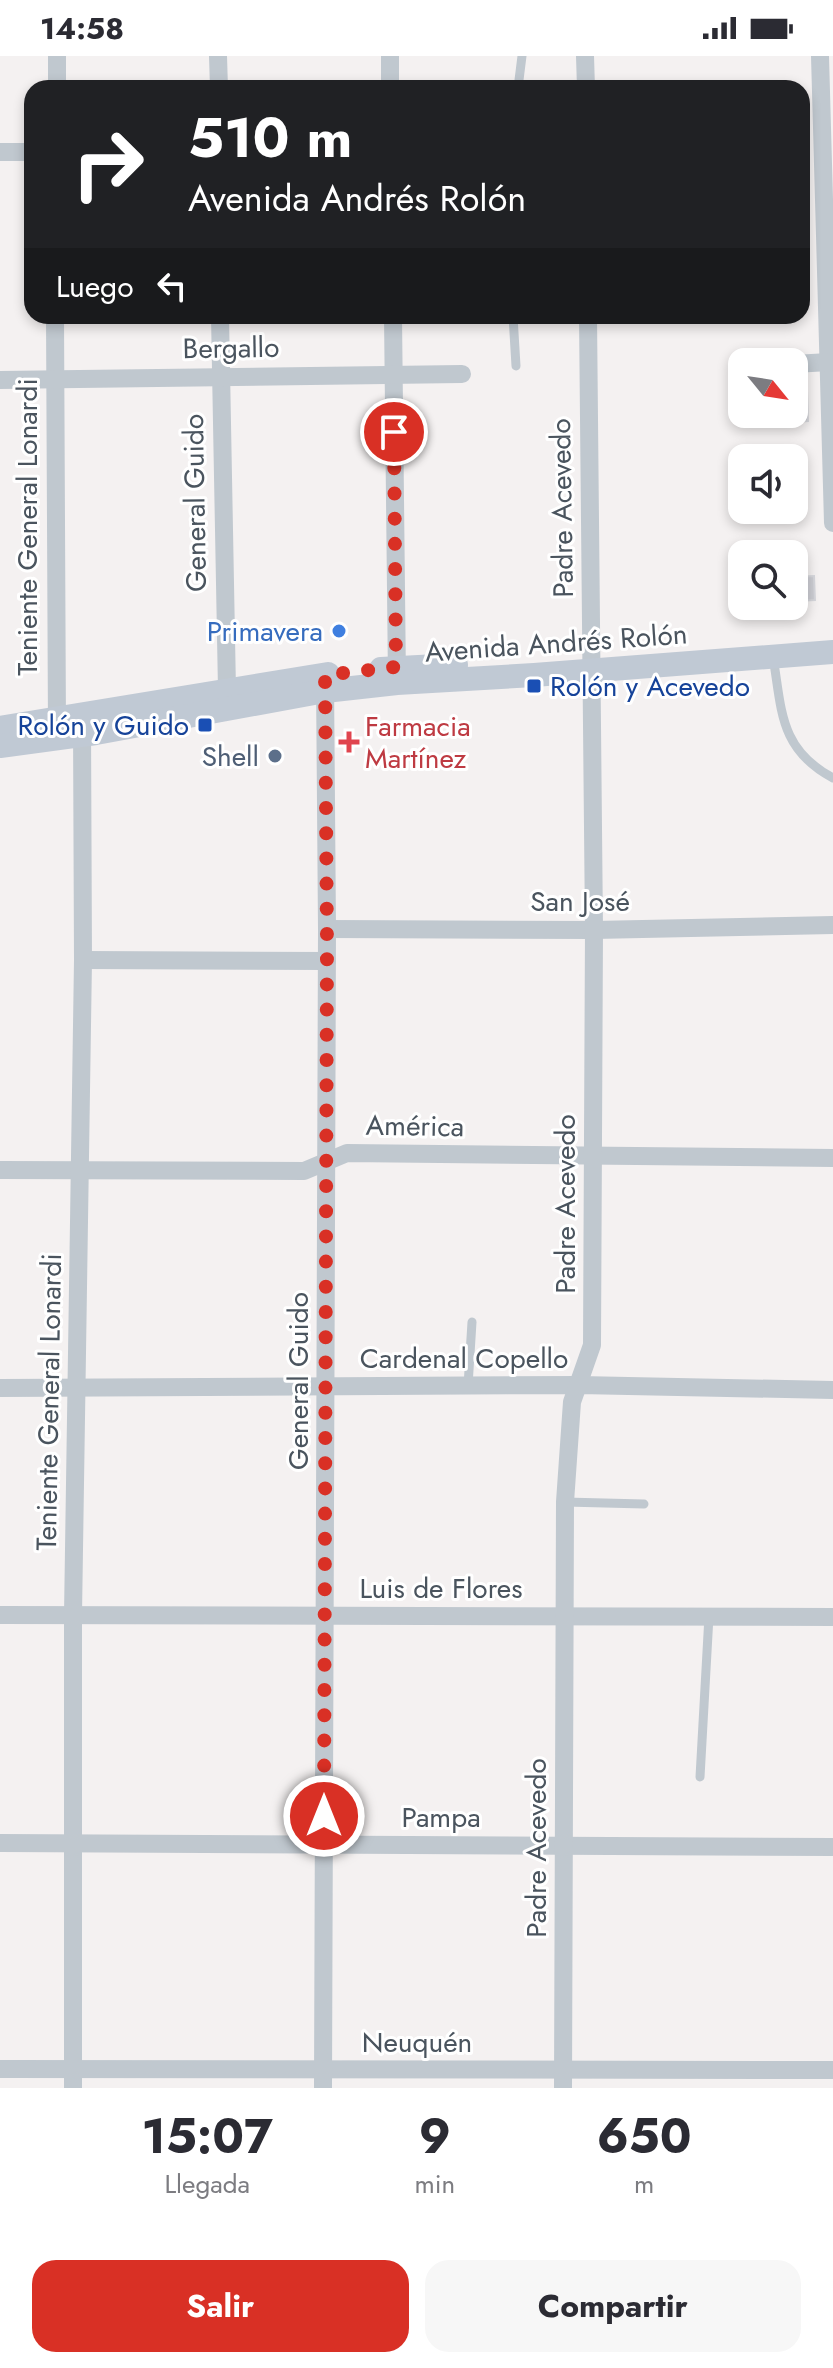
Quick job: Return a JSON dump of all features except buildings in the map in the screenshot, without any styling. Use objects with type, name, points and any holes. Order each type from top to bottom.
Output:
[{"type":"main road","name":"Avenida Andrés Rolón","points":[[0,746],[227,690],[396,675],[416,683],[833,638]]},
{"type":"main road","name":"Avenida Andrés Rolón","points":[[592,664],[833,652]]},
{"type":"main road","name":"Avenida Andrés Rolón","points":[[0,728],[70,727],[325,683]]},
{"type":"street","points":[[57,56],[57,80]]},
{"type":"street","points":[[218,56],[219,80]]},
{"type":"street","points":[[390,56],[390,80]]},
{"type":"street","points":[[585,56],[586,80]]},
{"type":"street","points":[[820,56],[833,523]]},
{"type":"street","points":[[0,152],[24,152]]},
{"type":"street","name":"Teniente General Lonardi","points":[[55,324],[54,378],[83,960],[73,1615],[73,2079]]},
{"type":"street","name":"General Guido","points":[[220,324],[227,690]]},
{"type":"street","points":[[393,324],[396,675]]},
{"type":"street","name":"Padre Acevedo","points":[[563,2079],[565,1502],[572,1402],[592,1345],[594,930],[588,324]]},
{"type":"street","points":[[808,363],[829,362]]},
{"type":"street","name":"Bergallo","points":[[0,380],[462,374]]},
{"type":"street","name":"General Guido","points":[[323,2079],[325,683]]},
{"type":"street","name":"San José","points":[[327,929],[594,930],[833,925]]},
{"type":"street","points":[[83,960],[327,961]]},
{"type":"street","name":"América","points":[[0,1170],[304,1171],[347,1153],[833,1158]]},
{"type":"street","name":"Cardenal Copello","points":[[0,1388],[579,1385],[833,1390]]},
{"type":"street","name":"Luis de Flores","points":[[0,1615],[833,1617]]},
{"type":"street","name":"Pampa","points":[[0,1843],[833,1847]]},
{"type":"street","name":"Neuquén","points":[[0,2069],[73,2079],[563,2079],[833,2070]]},
{"type":"lane","points":[[519,80],[522,56]]},
{"type":"lane","points":[[513,324],[516,366]]},
{"type":"lane","points":[[773,657],[785,729],[805,758],[833,778]]},
{"type":"lane","points":[[468,1386],[472,1322]]},
{"type":"lane","points":[[565,1502],[644,1504]]},
{"type":"lane","points":[[700,1777],[709,1616]]},
{"type":"place","name":"Primavera","points":[[339,631]]},
{"type":"place","name":"Rolón y Acevedo","points":[[534,686]]},
{"type":"place","name":"Rolón y Guido","points":[[205,725]]},
{"type":"place","name":"Farmacia Martínez","points":[[349,742]]},
{"type":"place","name":"Shell","points":[[275,756]]},
{"type":"route","points":[[324,1816],[325,675],[396,667],[394,432]]}]
